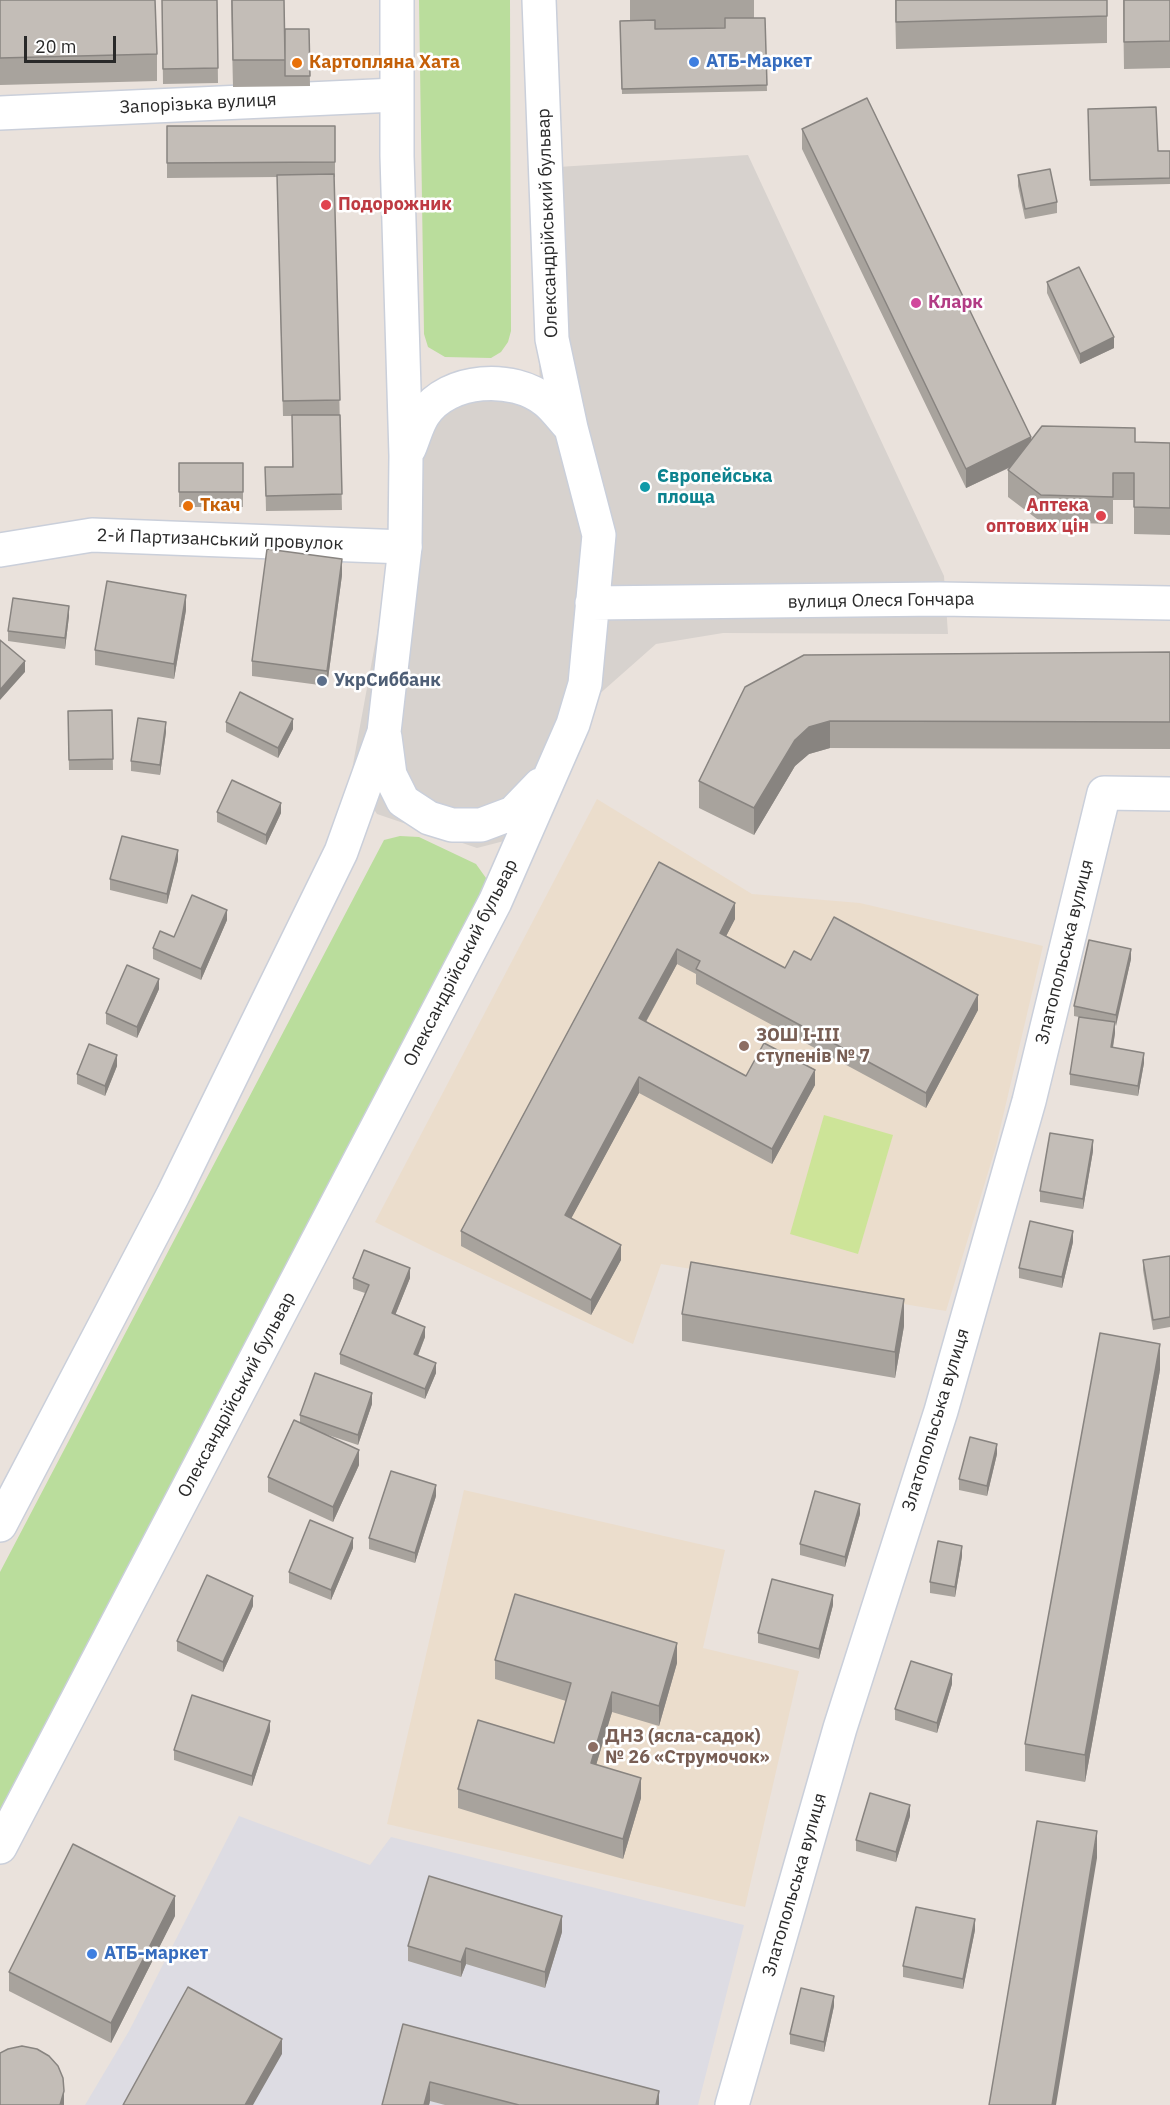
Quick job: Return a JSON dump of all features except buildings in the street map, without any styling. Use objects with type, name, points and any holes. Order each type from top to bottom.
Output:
[{"type":"main road","points":[[0,1525],[173,1195],[341,852],[384,732],[405,547],[406,456],[396,95],[397,0]]},
{"type":"main road","name":"Олександрійський бульвар","points":[[0,1847],[495,902],[573,724],[585,684],[599,535],[571,429],[552,339],[539,0]]},
{"type":"main road","name":"Запорізька вулиця","points":[[0,113],[396,95]]},
{"type":"main road","points":[[406,456],[423,414],[442,395],[476,383],[521,387],[546,400],[571,429]]},
{"type":"main road","name":"2-й Партизанський провулок","points":[[0,550],[92,535],[405,547]]},
{"type":"main road","name":"вулиця Олеся Гончара","points":[[592,603],[940,599],[1170,603]]},
{"type":"main road","points":[[384,732],[390,775],[403,801],[429,818],[452,825],[481,825],[513,813],[551,773]]},
{"type":"main road","name":"Златопольська вулиця","points":[[732,2105],[840,1728],[941,1411],[1029,1101],[1104,794],[1170,794]]},
{"type":"shaded area","name":"Європейська площа","points":[[748,155],[944,576],[948,634],[723,633],[656,644],[596,697],[508,840],[477,848],[377,814],[351,775],[387,579],[389,397],[540,383],[530,179],[558,167]]},
{"type":"shaded area","name":"ЗОШ І-ІІІ ступенів № 7","points":[[597,799],[752,894],[860,903],[1043,946],[996,1146],[946,1311],[661,1264],[633,1344],[375,1222]]},
{"type":"shaded area","name":"ДНЗ (ясла-садок) № 26 «Струмочок»","points":[[464,1490],[725,1550],[703,1648],[799,1671],[745,1907],[387,1824]]},
{"type":"shaded area","points":[[239,1816],[370,1865],[391,1837],[744,1925],[698,2105],[85,2105],[129,2031]]},
{"type":"green space","points":[[419,0],[510,0],[511,331],[508,342],[501,352],[491,358],[445,357],[428,347],[424,334]]},
{"type":"green space","points":[[400,836],[419,837],[476,864],[486,878],[485,891],[0,1816],[0,1572],[384,840]]},
{"type":"green space","points":[[824,1115],[893,1135],[858,1254],[790,1234]]},
{"type":"place","name":"АТБ-Маркет","points":[[694,62]]},
{"type":"place","name":"Картопляна Хата","points":[[297,63]]},
{"type":"place","name":"Подорожник","points":[[326,205]]},
{"type":"place","name":"Кларк","points":[[916,303]]},
{"type":"place","name":"Європейська площа","points":[[645,487]]},
{"type":"place","name":"Ткач","points":[[188,506]]},
{"type":"place","name":"Аптека оптових цін","points":[[1101,516]]},
{"type":"place","name":"УкрСиббанк","points":[[322,681]]},
{"type":"place","name":"ЗОШ І-ІІІ ступенів № 7","points":[[744,1046]]},
{"type":"place","name":"ДНЗ (ясла-садок) № 26 «Струмочок»","points":[[593,1747]]},
{"type":"place","name":"АТБ-маркет","points":[[92,1954]]}]
